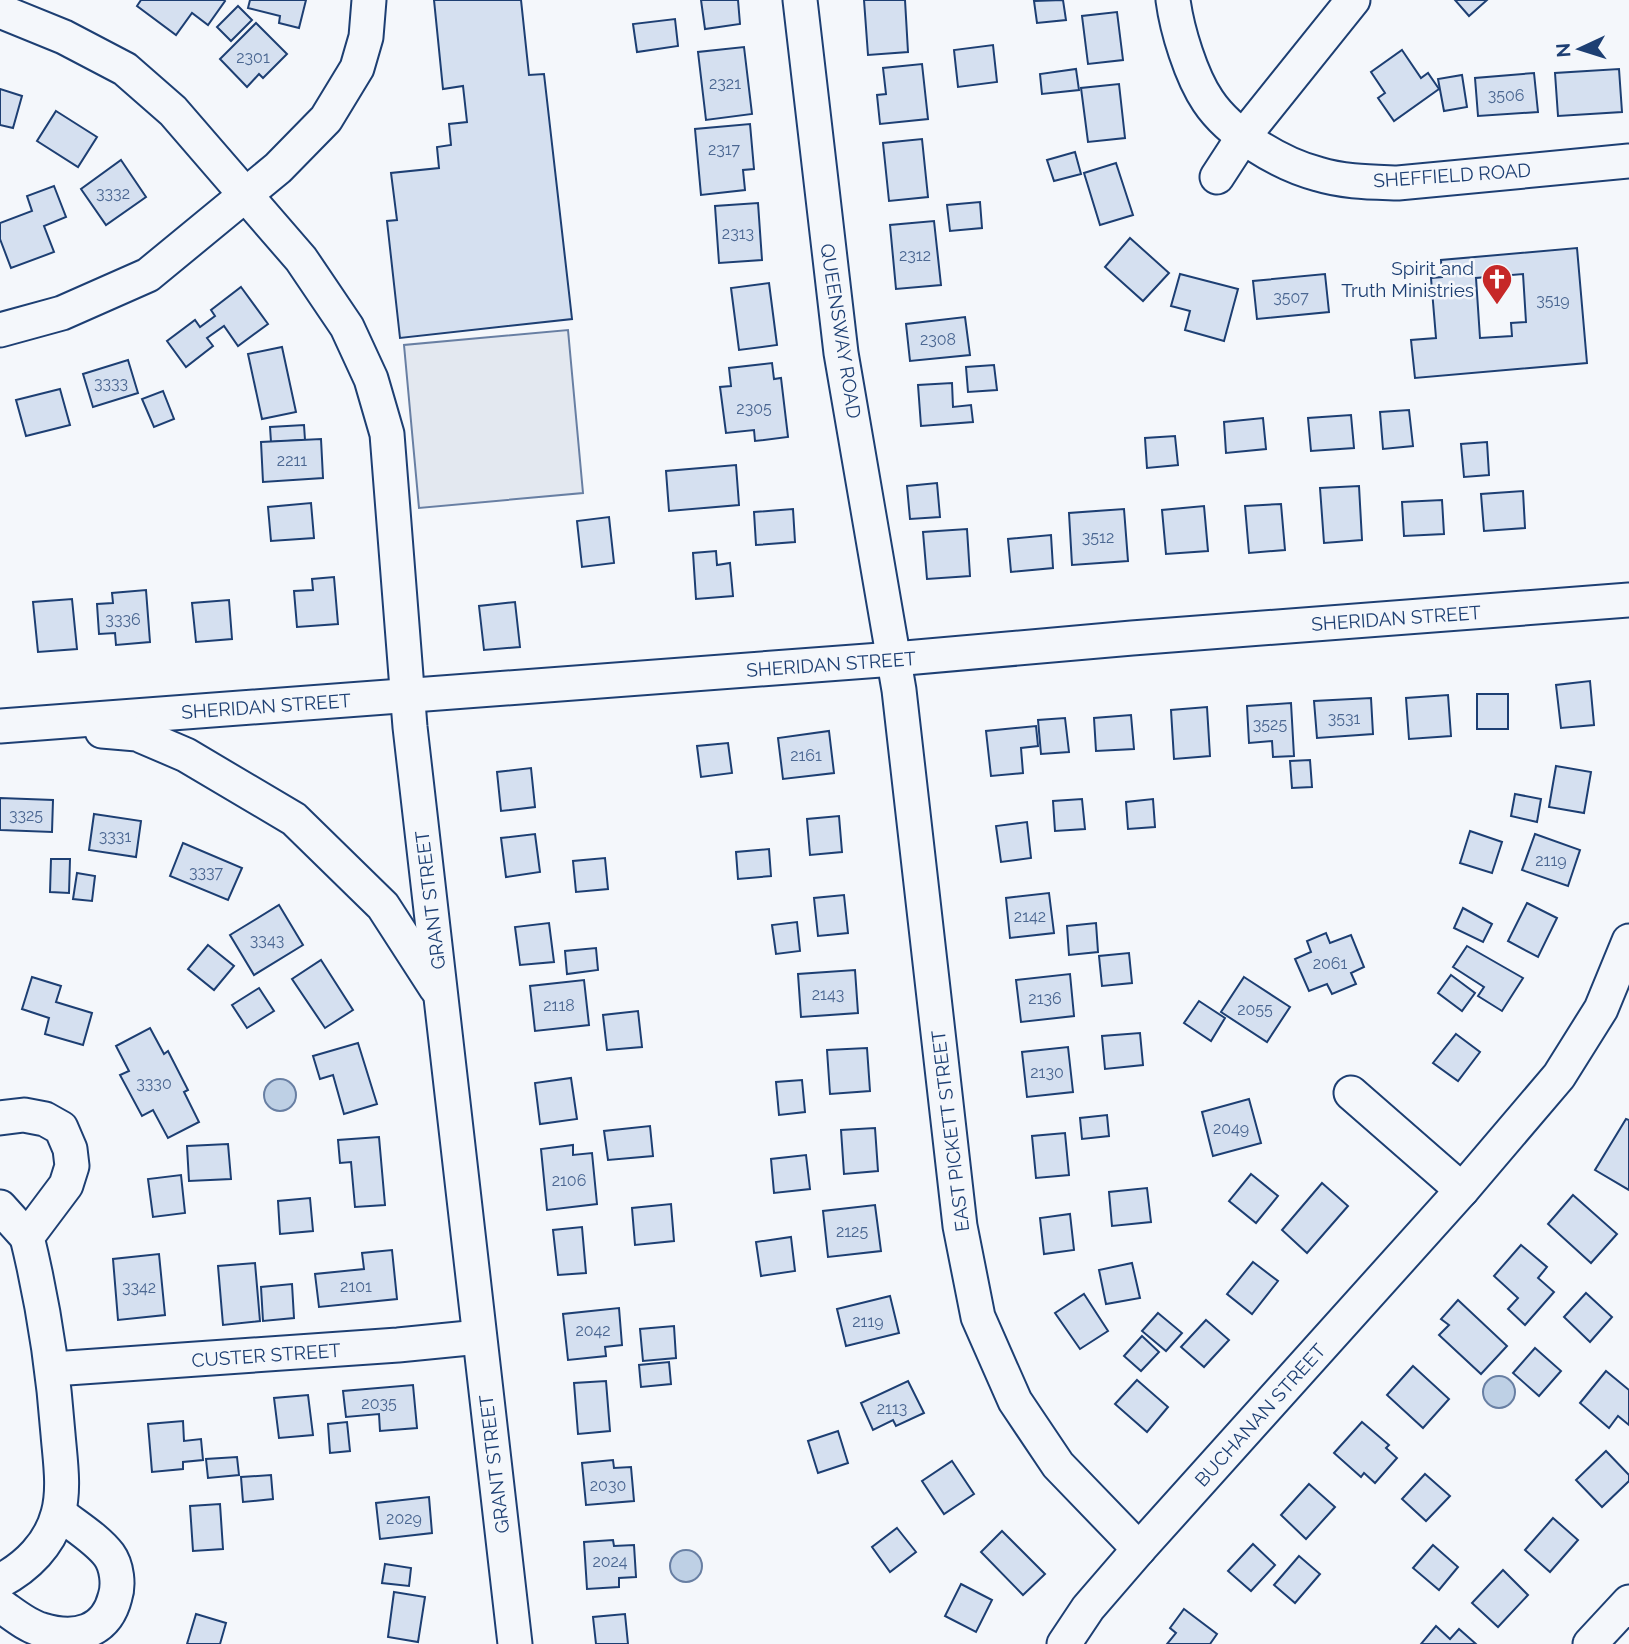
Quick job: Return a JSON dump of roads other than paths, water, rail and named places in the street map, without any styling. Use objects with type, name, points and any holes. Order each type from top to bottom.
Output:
[{"type":"street","points":[[0,330],[62,313],[148,275],[278,169],[326,119],[357,68],[366,37],[369,0]]},
{"type":"street","name":"QUEENSWAY ROAD","points":[[800,0],[841,353],[894,659]]},
{"type":"street","name":"SHEFFIELD ROAD","points":[[1173,0],[1184,50],[1208,101],[1243,137],[1316,174],[1365,182],[1398,183],[1629,161]]},
{"type":"street","points":[[1217,177],[1243,137],[1353,0]]},
{"type":"street","name":"GRANT STREET","points":[[0,11],[64,37],[125,69],[173,111],[301,259],[347,327],[379,402],[387,434],[406,696],[515,1644]]},
{"type":"street","name":"SHERIDAN STREET","points":[[0,726],[894,659],[1629,600]]},
{"type":"street","name":"EAST PICKETT STREET","points":[[894,659],[960,1226],[978,1317],[1015,1401],[1058,1465],[1139,1549]]},
{"type":"street","name":"SHERIDAN STREET","points":[[33,723],[136,734],[186,755],[294,818],[383,906],[441,994]]},
{"type":"street","name":"BUCHANAN STREET","points":[[1064,1644],[1088,1608],[1139,1549],[1462,1190],[1559,1076],[1601,1009],[1629,941]]},
{"type":"street","points":[[1351,1093],[1462,1190]]},
{"type":"street","points":[[0,1118],[24,1115],[46,1119],[61,1128],[70,1149],[72,1166],[66,1185],[27,1237]]},
{"type":"street","points":[[0,1207],[27,1237],[40,1291],[53,1370],[61,1472],[59,1513],[47,1541],[30,1560],[0,1581]]},
{"type":"street","name":"CUSTER STREET","points":[[53,1370],[479,1337]]},
{"type":"street","points":[[0,1605],[40,1630],[64,1634],[87,1632],[106,1620],[117,1589],[115,1567],[109,1555],[59,1513]]},
{"type":"street","points":[[1590,1644],[1629,1602]]},
{"type":"water","points":[[280,1079],[291,1084],[296,1095],[291,1106],[280,1111],[269,1106],[264,1095],[269,1084]]},
{"type":"water","points":[[1499,1376],[1511,1380],[1515,1392],[1511,1404],[1499,1408],[1487,1404],[1483,1392],[1487,1380]]},
{"type":"water","points":[[686,1550],[697,1555],[702,1566],[697,1577],[686,1582],[675,1577],[670,1566],[675,1555]]},
{"type":"place","name":"Spirit and Truth Ministries","points":[[1497,306]]}]
